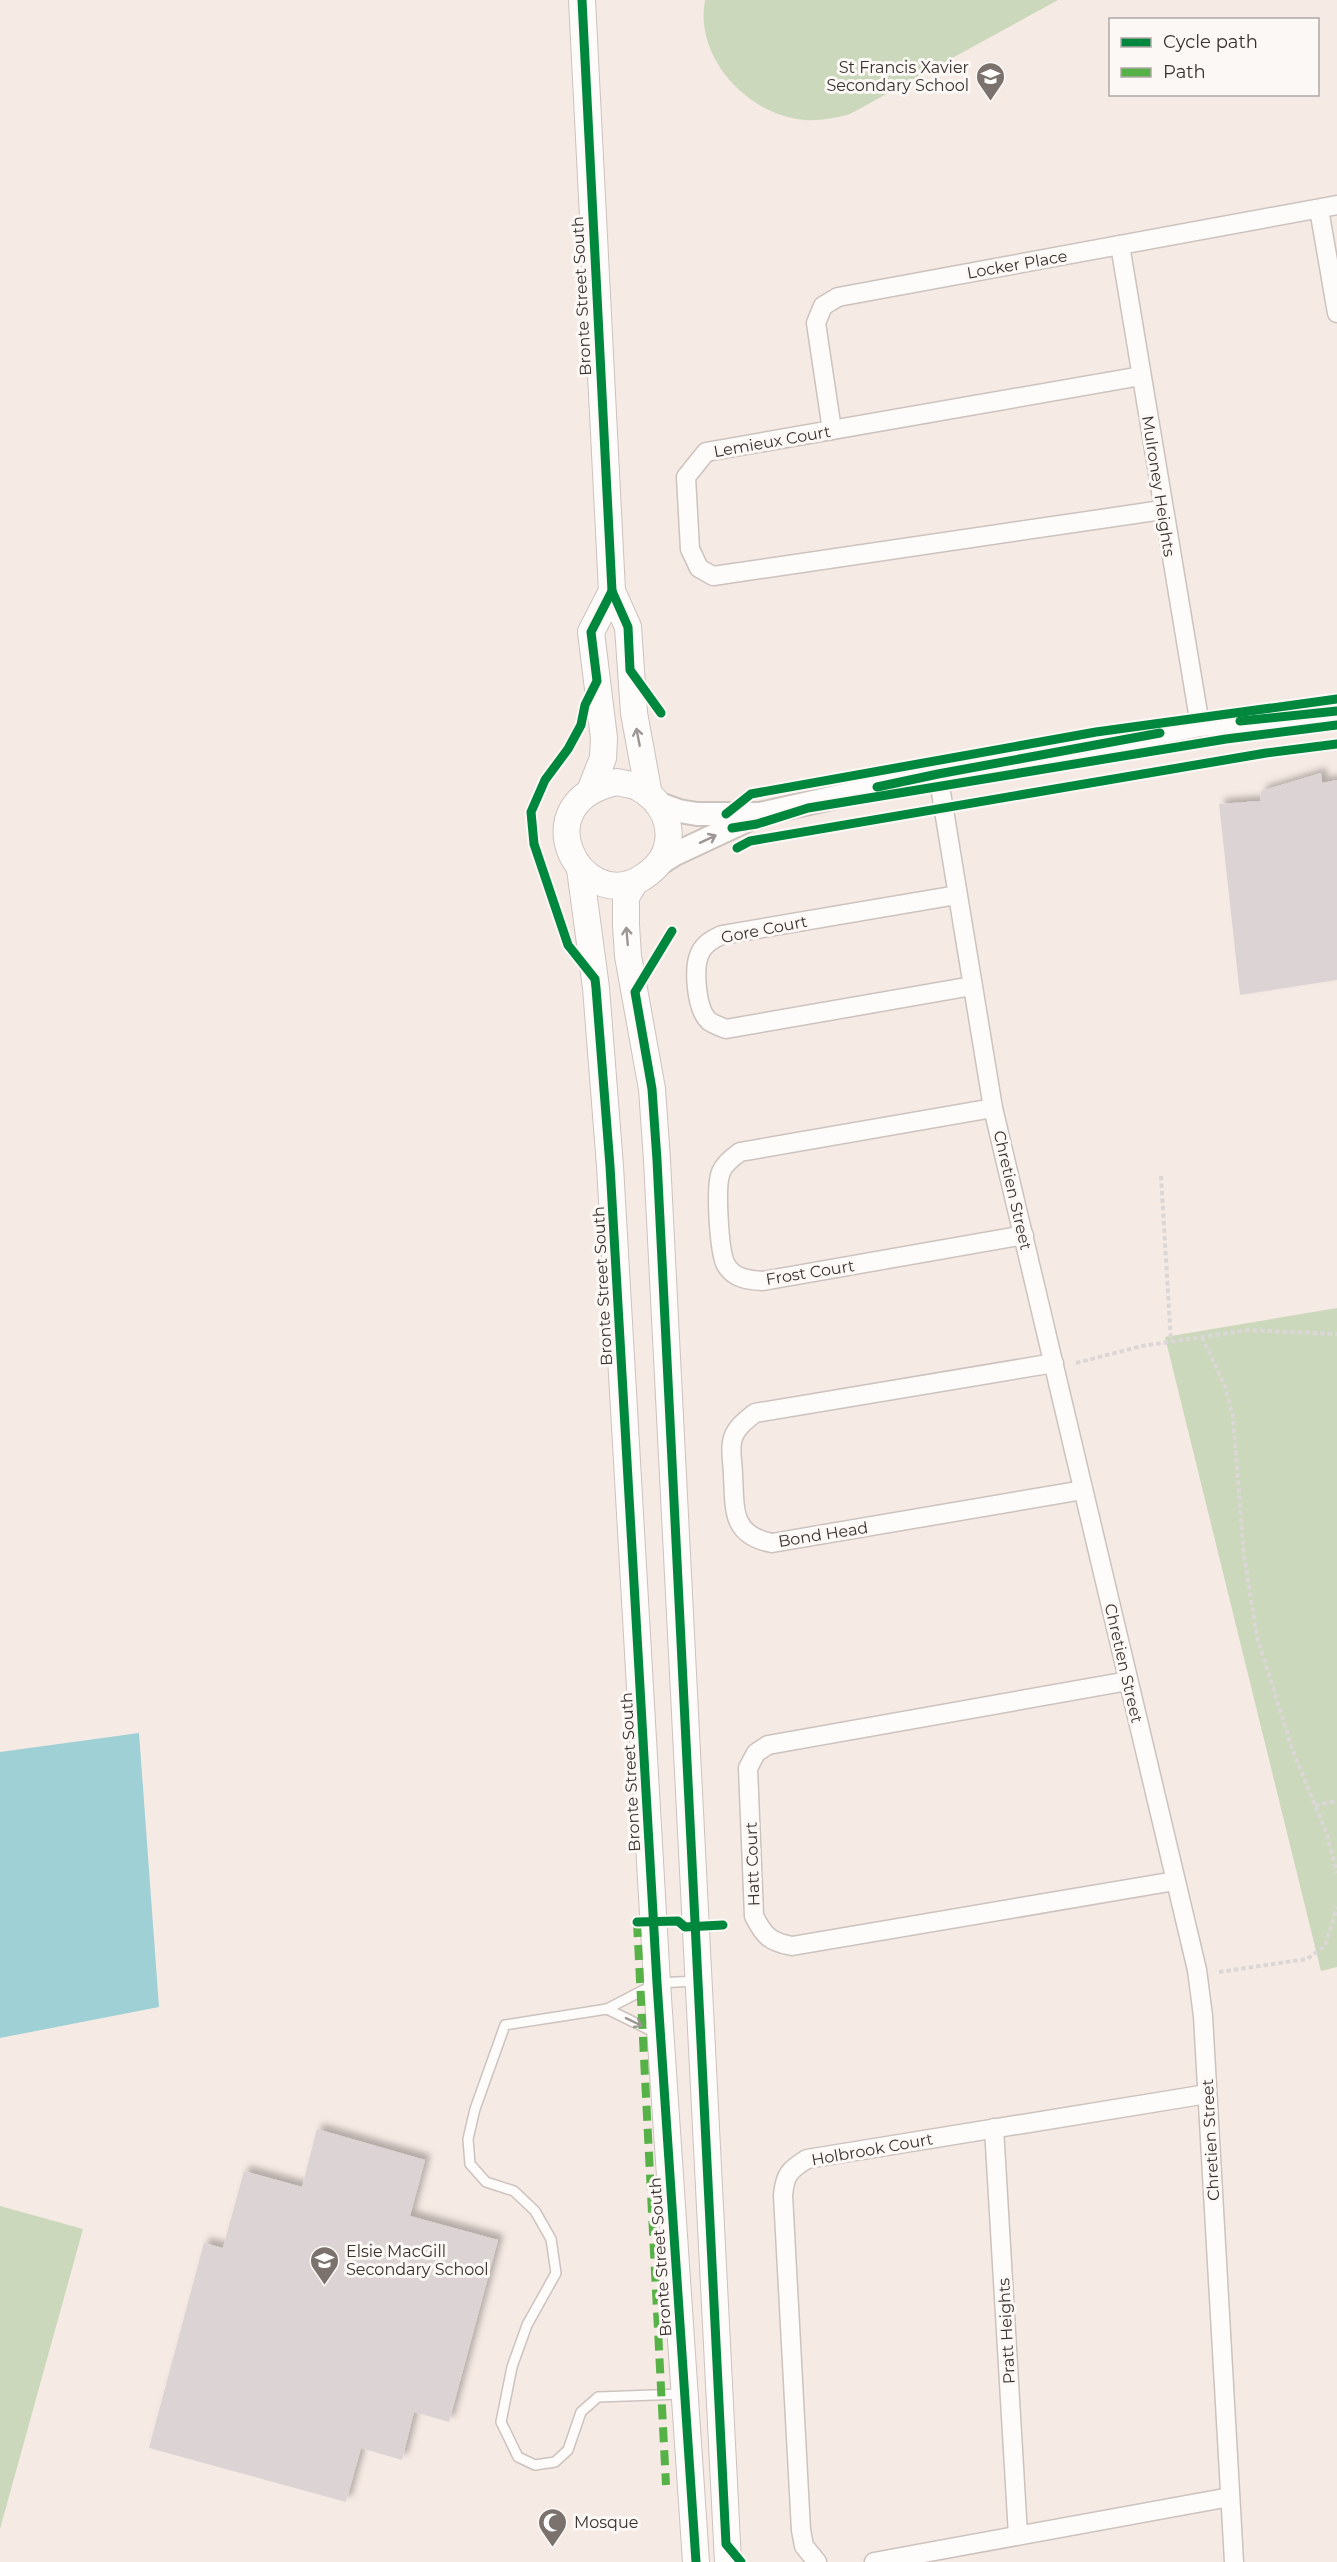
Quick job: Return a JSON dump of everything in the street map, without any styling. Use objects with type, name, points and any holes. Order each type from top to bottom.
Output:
[{"type":"main road","name":"Bronte Street South","points":[[582,0],[612,591],[628,627],[634,713],[653,799]]},
{"type":"main road","points":[[590,791],[603,758],[604,738],[591,632],[612,591]]},
{"type":"main road","points":[[617,782],[638,786],[653,799],[665,816],[670,836],[664,856],[652,872],[635,882],[615,885],[596,880],[580,869],[569,852],[566,832],[570,813],[582,797],[598,786],[617,782]]},
{"type":"main road","name":"Bronte Street South","points":[[580,869],[596,988],[610,1166],[660,2035],[696,2562]]},
{"type":"main road","points":[[635,882],[626,897],[625,921],[628,956],[652,1089],[657,1160],[728,2562]]},
{"type":"street","name":"Locker Place","points":[[832,430],[816,324],[823,306],[838,297],[1328,207]]},
{"type":"street","points":[[1328,207],[1337,314]]},
{"type":"street","name":"Mulroney Heights","points":[[1120,246],[1162,510],[1200,726]]},
{"type":"street","name":"Lemieux Court","points":[[1141,376],[706,452],[686,477],[690,549],[699,567],[713,576],[1162,510]]},
{"type":"street","points":[[656,866],[675,854],[760,814],[938,774],[1200,726],[1337,711]]},
{"type":"street","name":"Chretien Street","points":[[938,774],[993,1108],[1197,1970],[1203,2016],[1234,2562]]},
{"type":"street","points":[[653,799],[679,811],[697,814],[760,814]]},
{"type":"street","name":"Gore Court","points":[[957,895],[722,935],[709,941],[701,952],[697,963],[698,993],[701,1008],[709,1021],[726,1029],[972,986]]},
{"type":"street","name":"Frost Court","points":[[993,1108],[740,1152],[729,1160],[721,1173],[718,1186],[722,1250],[726,1266],[737,1277],[763,1281],[1024,1235]]},
{"type":"street","name":"Bond Head","points":[[1054,1363],[755,1413],[741,1424],[732,1440],[735,1515],[745,1532],[757,1540],[772,1543],[1083,1490]]},
{"type":"street","name":"Hatt Court","points":[[1128,1681],[768,1745],[756,1753],[748,1768],[754,1916],[760,1928],[773,1942],[792,1946],[1175,1881]]},
{"type":"street","name":"Holbrook Court","points":[[817,2562],[804,2546],[801,2530],[783,2195],[785,2179],[794,2167],[807,2159],[1207,2094]]},
{"type":"street","name":"Pratt Heights","points":[[994,2128],[1018,2535]]},
{"type":"street","points":[[874,2562],[1230,2497]]},
{"type":"lane","points":[[685,2394],[598,2397],[581,2412],[568,2450],[555,2462],[535,2465],[518,2457],[501,2422],[512,2367],[527,2325],[556,2273],[551,2239],[535,2211],[514,2191],[486,2182],[470,2164],[468,2139],[475,2109],[505,2025],[607,2009],[657,1983],[698,1981]]},
{"type":"lane","points":[[607,2009],[660,2035]]},
{"type":"path","points":[[1161,1176],[1171,1342]]},
{"type":"path","points":[[1076,1363],[1142,1346],[1248,1330],[1337,1334]]},
{"type":"path","points":[[1202,1337],[1225,1386],[1233,1417],[1244,1556],[1257,1637],[1293,1750],[1327,1835],[1337,1873]]},
{"type":"path","points":[[1315,1805],[1337,1801]]},
{"type":"path","points":[[1219,1972],[1307,1959],[1325,1946],[1337,1907]]},
{"type":"green space","points":[[705,0],[1058,0],[850,114],[827,119],[804,120],[783,116],[763,107],[729,80],[708,43],[704,22]]},
{"type":"green space","points":[[1337,1308],[1337,1967],[1321,1971],[1165,1337]]},
{"type":"green space","points":[[0,2206],[83,2229],[0,2529]]},
{"type":"water","points":[[139,1733],[159,2007],[0,2038],[0,1752]]},
{"type":"building","points":[[1321,773],[1322,783],[1337,780],[1337,980],[1240,995],[1219,804],[1260,801],[1261,791]]},
{"type":"building","points":[[317,2129],[425,2160],[410,2216],[498,2240],[449,2422],[414,2412],[402,2460],[361,2448],[346,2502],[149,2448],[204,2243],[223,2248],[244,2171],[302,2187]]},
{"type":"marked path","points":[[637,1922],[666,2485]]},
{"type":"cycle path","points":[[582,0],[612,591],[628,627],[630,670],[661,713]]},
{"type":"cycle path","points":[[612,591],[591,632],[597,681],[585,705],[581,725],[568,749],[545,780],[531,812],[534,844],[568,945],[595,979],[596,988],[610,1166],[657,1983],[696,2562]]},
{"type":"cycle path","points":[[726,814],[751,794],[1096,732],[1337,699]]},
{"type":"cycle path","points":[[1240,721],[1337,711]]},
{"type":"cycle path","points":[[732,828],[757,824],[808,808],[1226,739],[1337,725]]},
{"type":"cycle path","points":[[877,787],[1160,733]]},
{"type":"cycle path","points":[[737,848],[750,841],[1266,753],[1337,744]]},
{"type":"cycle path","points":[[672,931],[635,992],[652,1089],[657,1160],[726,2544],[741,2562]]},
{"type":"cycle path","points":[[637,1922],[678,1921],[685,1927],[723,1925]]},
{"type":"place","name":"St Francis Xavier Secondary School","points":[[990,102]]},
{"type":"place","name":"Elsie MacGill Secondary School","points":[[325,2286]]},
{"type":"place","name":"Mosque","points":[[553,2548]]}]
